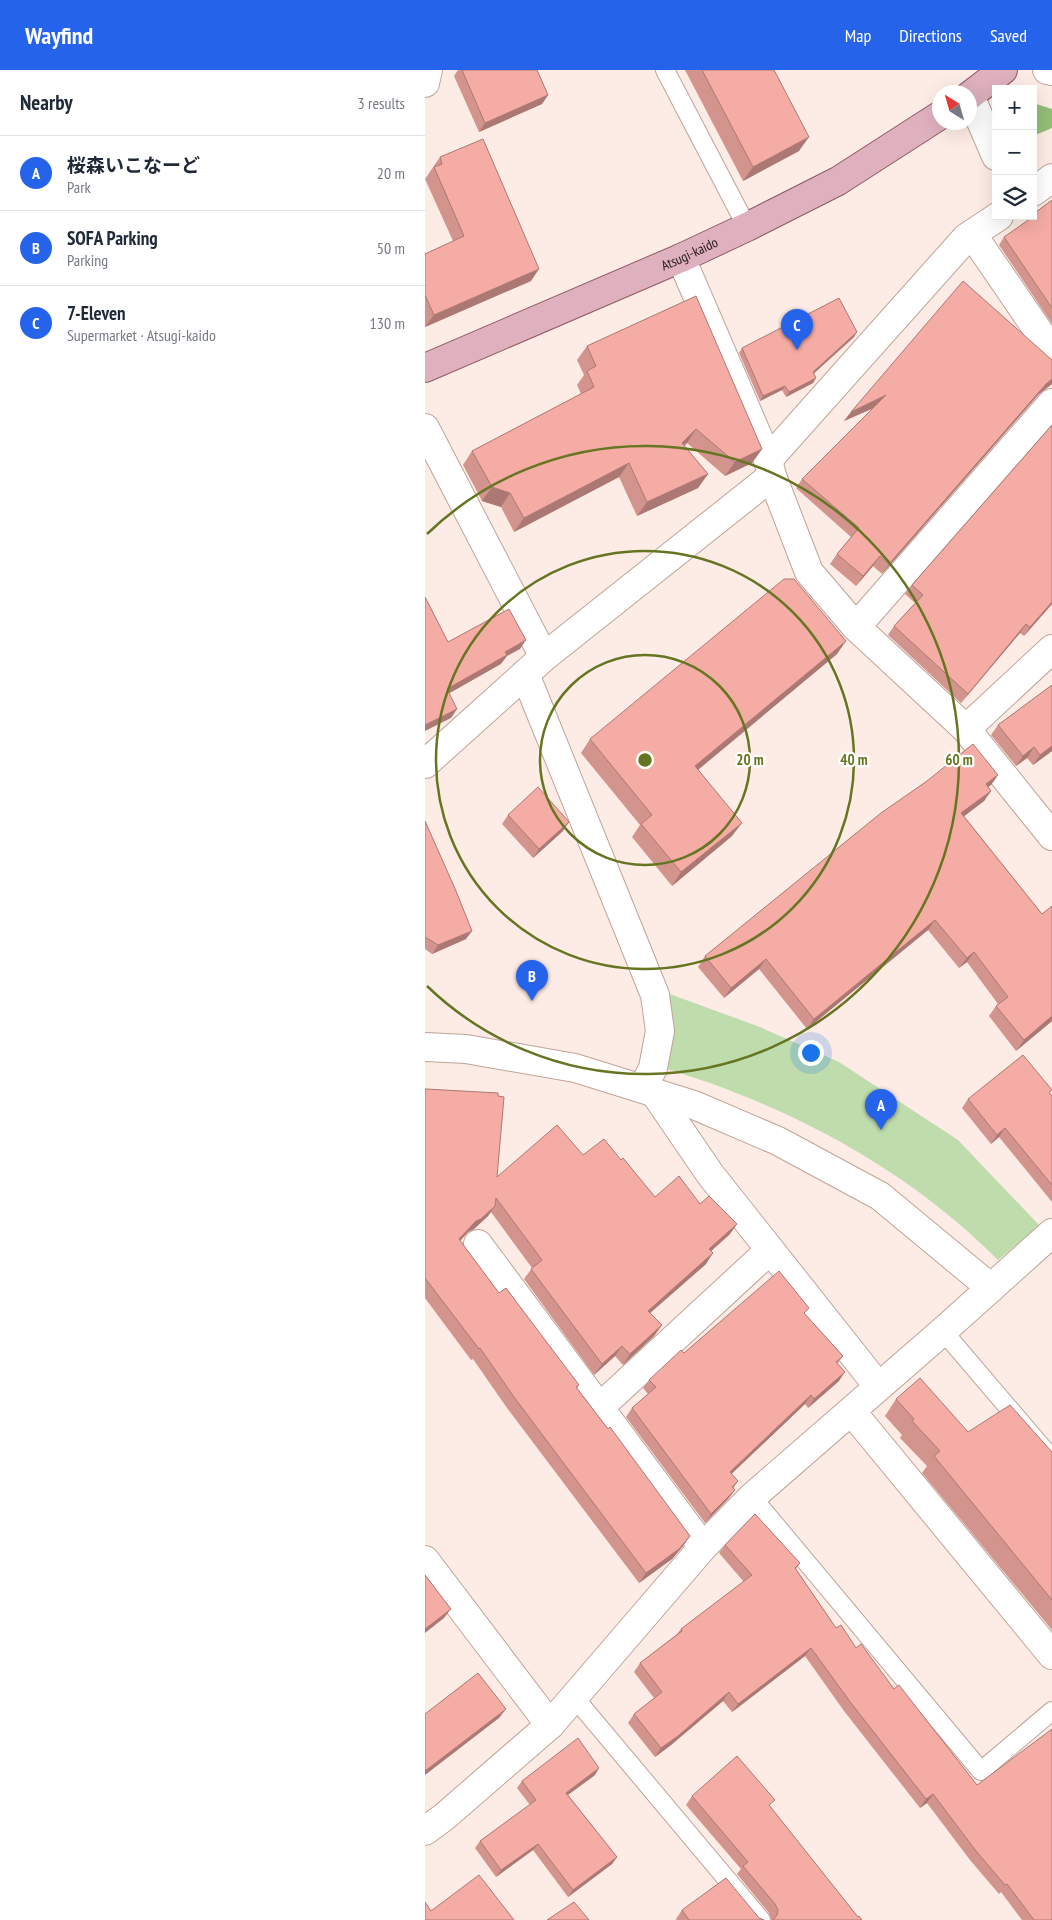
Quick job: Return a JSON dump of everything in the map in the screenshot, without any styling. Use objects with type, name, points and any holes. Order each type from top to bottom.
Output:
[{"type":"main road","points":[[977,90],[1003,70]]},
{"type":"main road","name":"Atsugi-kaido","points":[[425,368],[681,258],[747,227],[838,180],[932,120]]},
{"type":"street","points":[[425,83],[428,70]]},
{"type":"street","points":[[1047,70],[1052,71]]},
{"type":"street","points":[[977,112],[992,147]]},
{"type":"street","points":[[1037,189],[1052,178]]},
{"type":"street","points":[[425,764],[534,666],[770,468],[966,238],[993,220]]},
{"type":"street","points":[[972,234],[1052,351]]},
{"type":"street","points":[[681,258],[770,468],[809,572],[856,627],[966,729],[1052,836]]},
{"type":"street","points":[[856,627],[1052,403]]},
{"type":"street","points":[[425,428],[534,666],[655,995],[660,1031],[649,1090],[710,1174],[878,1386]]},
{"type":"street","points":[[966,729],[1052,649]]},
{"type":"street","points":[[425,1047],[466,1049],[575,1068],[649,1090],[694,1106],[777,1141],[880,1196],[991,1288]]},
{"type":"street","points":[[425,1831],[444,1817],[550,1725],[703,1547],[752,1497],[852,1412],[878,1386],[943,1331],[1052,1232]]},
{"type":"street","points":[[478,1244],[703,1547]]},
{"type":"street","points":[[600,1407],[770,1250]]},
{"type":"street","points":[[852,1412],[1052,1655]]},
{"type":"street","points":[[425,1560],[550,1725]]},
{"type":"lane","points":[[665,70],[747,227]]},
{"type":"lane","points":[[943,1331],[1052,1459]]},
{"type":"lane","points":[[752,1497],[981,1772],[1052,1711]]},
{"type":"lane","points":[[574,1697],[761,1920]]},
{"type":"green space","points":[[1037,104],[1052,109],[1052,128],[1037,134]]},
{"type":"green space","points":[[667,993],[760,1027],[839,1062],[958,1140],[1040,1226],[998,1260],[937,1206],[905,1182],[837,1140],[764,1104],[664,1068],[671,1045],[672,1026]]},
{"type":"building","points":[[462,70],[537,70],[548,95],[485,123]]},
{"type":"building","points":[[702,70],[774,70],[809,137],[753,167]]},
{"type":"building","points":[[483,139],[539,269],[434,315],[425,295],[425,254],[464,236],[434,167],[442,164],[440,157]]},
{"type":"building","points":[[1052,200],[1052,308],[1004,237],[1028,220],[1037,220],[1037,211]]},
{"type":"building","points":[[963,281],[1052,360],[1052,379],[889,564],[880,556],[863,576],[837,554],[859,528],[802,479],[886,395],[851,412]]},
{"type":"building","points":[[696,296],[762,449],[735,462],[696,429],[682,443],[708,474],[647,502],[629,463],[524,518],[510,493],[492,487],[472,451],[594,387],[587,371],[596,366],[587,346]]},
{"type":"building","points":[[839,298],[857,332],[813,372],[816,378],[789,392],[785,386],[763,396],[742,348]]},
{"type":"building","points":[[1052,425],[1052,602],[1030,627],[1026,624],[968,694],[894,626],[923,595],[912,585]]},
{"type":"building","points":[[784,579],[794,579],[846,641],[695,766],[742,823],[681,872],[641,824],[652,815],[590,739]]},
{"type":"building","points":[[425,597],[448,642],[509,609],[526,640],[505,652],[507,655],[447,689],[457,709],[425,725]]},
{"type":"building","points":[[1052,685],[1052,746],[1040,755],[1034,747],[1023,756],[998,725]]},
{"type":"building","points":[[973,744],[998,775],[986,784],[991,791],[961,813],[1042,914],[1052,906],[1052,1016],[1024,1040],[996,1006],[1008,997],[974,952],[967,958],[935,920],[814,1019],[766,959],[731,988],[705,956],[881,813],[927,781]]},
{"type":"building","points":[[538,787],[569,822],[539,849],[508,815]]},
{"type":"building","points":[[425,821],[472,931],[438,945],[425,937]]},
{"type":"building","points":[[1023,1055],[1052,1090],[1049,1092],[1052,1096],[1052,1185],[1005,1128],[997,1135],[968,1099]]},
{"type":"building","points":[[425,1089],[498,1093],[498,1096],[504,1097],[497,1177],[557,1125],[583,1155],[604,1139],[621,1160],[623,1158],[655,1197],[679,1176],[700,1204],[709,1196],[737,1224],[709,1249],[713,1253],[648,1311],[662,1325],[630,1354],[622,1346],[602,1364],[531,1269],[542,1260],[496,1198],[495,1206],[481,1219],[476,1221],[459,1239],[499,1293],[506,1288],[579,1385],[576,1387],[608,1429],[610,1427],[690,1536],[679,1549],[646,1573],[514,1397],[480,1348],[425,1278]]},
{"type":"building","points":[[779,1271],[809,1308],[804,1313],[843,1356],[836,1362],[845,1372],[814,1399],[811,1395],[730,1472],[738,1481],[732,1487],[735,1490],[711,1514],[632,1408],[656,1387],[649,1380],[681,1350],[684,1353]]},
{"type":"building","points":[[920,1378],[968,1432],[1010,1405],[1052,1452],[1052,1600],[934,1456],[940,1451],[912,1421],[914,1419],[896,1399]]},
{"type":"building","points":[[755,1514],[800,1563],[795,1568],[836,1628],[841,1625],[856,1648],[861,1644],[894,1689],[899,1685],[977,1785],[1052,1729],[1052,1920],[1034,1920],[1007,1884],[1005,1885],[976,1851],[933,1794],[926,1799],[851,1703],[811,1648],[738,1704],[729,1692],[678,1736],[661,1748],[634,1714],[662,1692],[640,1663],[752,1575],[725,1545]]},
{"type":"building","points":[[425,1575],[451,1609],[425,1629]]},
{"type":"building","points":[[478,1673],[506,1709],[425,1771],[425,1714]]},
{"type":"building","points":[[578,1738],[599,1768],[566,1793],[617,1857],[573,1890],[538,1844],[501,1870],[480,1841],[536,1800],[522,1781]]},
{"type":"building","points":[[737,1756],[775,1800],[769,1805],[862,1920],[773,1920],[778,1910],[743,1866],[748,1862],[692,1796]]},
{"type":"building","points":[[479,1875],[514,1920],[425,1920],[425,1902],[431,1911]]},
{"type":"building","points":[[726,1878],[759,1918],[764,1920],[689,1920],[682,1910]]},
{"type":"building","points":[[574,1902],[589,1920],[547,1920]]},
{"type":"place","name":"7-Eleven","points":[[797,350]]},
{"type":"place","name":"SOFA Parking","points":[[532,1001]]},
{"type":"place","name":"桜森いこなーど","points":[[881,1130]]}]
